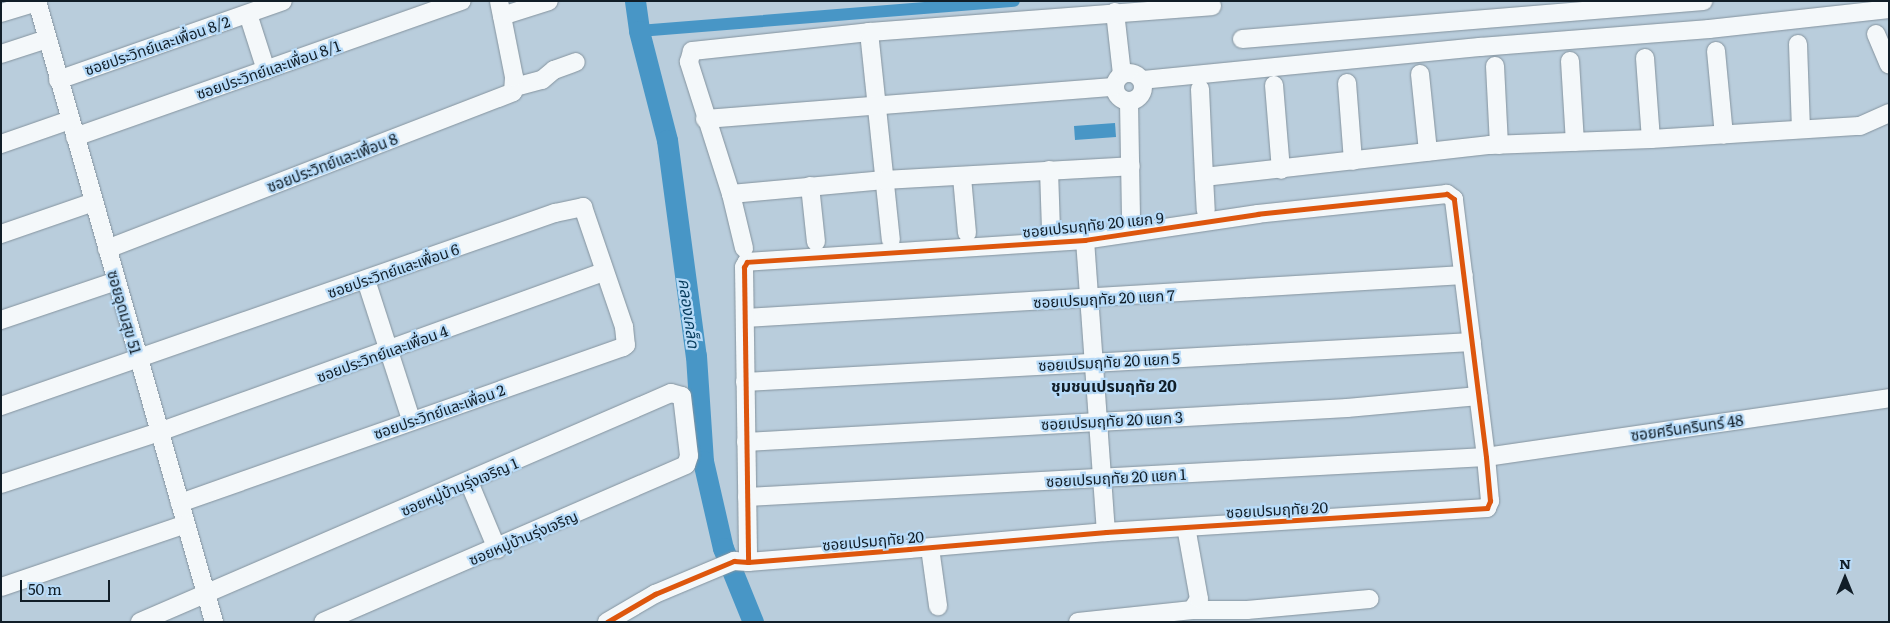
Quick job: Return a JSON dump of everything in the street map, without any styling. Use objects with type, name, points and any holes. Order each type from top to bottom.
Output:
[{"type":"street","name":"ซอยประวิทย์และเพื่อน 8/2","points":[[58,80],[284,1]]},
{"type":"street","name":"ซอยประวิทย์และเพื่อน 8/1","points":[[1,144],[72,128],[266,70],[462,1]]},
{"type":"street","points":[[515,87],[500,9],[549,1]]},
{"type":"street","points":[[1242,39],[1703,1]]},
{"type":"street","points":[[1,13],[37,2]]},
{"type":"street","name":"ซอยอุดมสุข 51","points":[[37,2],[214,622]]},
{"type":"street","points":[[744,248],[732,194],[705,119],[689,62],[692,51],[869,32],[1212,6]]},
{"type":"street","points":[[705,119],[877,105],[1118,81],[1133,74],[1142,80],[1470,48],[1709,29],[1889,9]]},
{"type":"street","points":[[1115,12],[1118,81],[1116,95],[1129,102]]},
{"type":"street","points":[[248,14],[266,70]]},
{"type":"street","points":[[869,32],[891,240]]},
{"type":"street","points":[[1876,34],[1889,64]]},
{"type":"street","points":[[1,54],[47,39]]},
{"type":"street","points":[[1798,44],[1801,129]]},
{"type":"street","points":[[1716,51],[1724,135]]},
{"type":"street","points":[[1645,58],[1650,139]]},
{"type":"street","points":[[1570,61],[1575,142]]},
{"type":"street","name":"ซอยประวิทย์และเพื่อน 8","points":[[107,249],[513,92],[515,87],[542,80],[554,70],[576,62]]},
{"type":"street","points":[[1495,66],[1499,145]]},
{"type":"street","points":[[1420,74],[1428,152]]},
{"type":"street","points":[[1129,102],[1142,95],[1142,80]]},
{"type":"street","points":[[1347,83],[1353,161]]},
{"type":"street","points":[[1274,85],[1281,170]]},
{"type":"street","points":[[1200,89],[1206,210]]},
{"type":"street","points":[[1129,102],[1131,220]]},
{"type":"street","points":[[1204,177],[1499,145],[1650,139],[1860,126],[1889,113]]},
{"type":"street","points":[[732,194],[884,180],[1131,166]]},
{"type":"street","points":[[1048,170],[1051,230]]},
{"type":"street","points":[[962,177],[967,233]]},
{"type":"street","points":[[810,186],[816,242]]},
{"type":"street","name":"ซอยเปรมฤทัย 20 แยก 9","points":[[745,318],[744,267],[750,261],[1085,240],[1258,214],[1447,194]]},
{"type":"street","name":"ซอยเปรมฤทัย 20","points":[[608,622],[655,594],[734,563],[1106,532],[1484,509],[1490,501],[1486,457],[1454,199],[1447,194]]},
{"type":"street","points":[[1,234],[94,202]]},
{"type":"street","name":"ซอยประวิทย์และเพื่อน 6","points":[[1,406],[139,360],[580,206],[587,216],[604,272]]},
{"type":"street","points":[[1085,240],[1106,532]]},
{"type":"street","name":"ซอยประวิทย์และเพื่อน 4","points":[[1,484],[159,432],[604,272]]},
{"type":"street","name":"ซอยประวิทย์และเพื่อน 2","points":[[180,503],[410,419],[623,347],[626,345],[624,327],[604,272]]},
{"type":"street","name":"ซอยเปรมฤทัย 20 แยก 7","points":[[745,318],[1090,300],[1464,275]]},
{"type":"street","points":[[366,280],[410,419]]},
{"type":"street","points":[[1,320],[116,281]]},
{"type":"street","points":[[734,563],[747,497],[745,318]]},
{"type":"street","name":"ซอยเปรมฤทัย 20 แยก 5","points":[[745,382],[1472,342]]},
{"type":"street","name":"ซอยหมู่บ้านรุ่งเจริญ 1","points":[[140,622],[469,482],[671,393],[682,396],[686,428]]},
{"type":"street","name":"ซอยเปรมฤทัย 20 แยก 3","points":[[746,442],[1098,420],[1347,408],[1478,396]]},
{"type":"street","name":"ซอยศรีนครินทร์ 48","points":[[1486,457],[1889,398]]},
{"type":"street","name":"ซอยหมู่บ้านรุ่งเจริญ","points":[[324,622],[497,549],[686,465],[689,456],[686,428]]},
{"type":"street","name":"ซอยเปรมฤทัย 20 แยก 1","points":[[747,497],[1486,457]]},
{"type":"street","points":[[469,482],[497,549]]},
{"type":"street","points":[[1,587],[186,524]]},
{"type":"street","points":[[1186,527],[1199,599],[1192,610]]},
{"type":"street","points":[[930,548],[938,606]]},
{"type":"street","points":[[1078,622],[1192,610],[1247,610],[1370,599]]},
{"type":"water","points":[[1115,123],[1116,137],[1075,140],[1074,126]]},
{"type":"waterway","name":"คลองเคล็ด","points":[[635,1],[639,31],[667,140],[696,356],[703,461],[723,548],[753,622]]},
{"type":"waterway","points":[[639,31],[1014,1]]},
{"type":"cycle path","points":[[607,622],[655,594],[734,561],[748,562],[1106,532],[1487,508],[1490,501],[1486,457],[1454,199],[1447,194],[1258,214],[1085,240],[747,262],[744,267],[748,562]]},
{"type":"district","name":"ชุมชนเปรมฤทัย 20","points":[[1114,385]]}]
